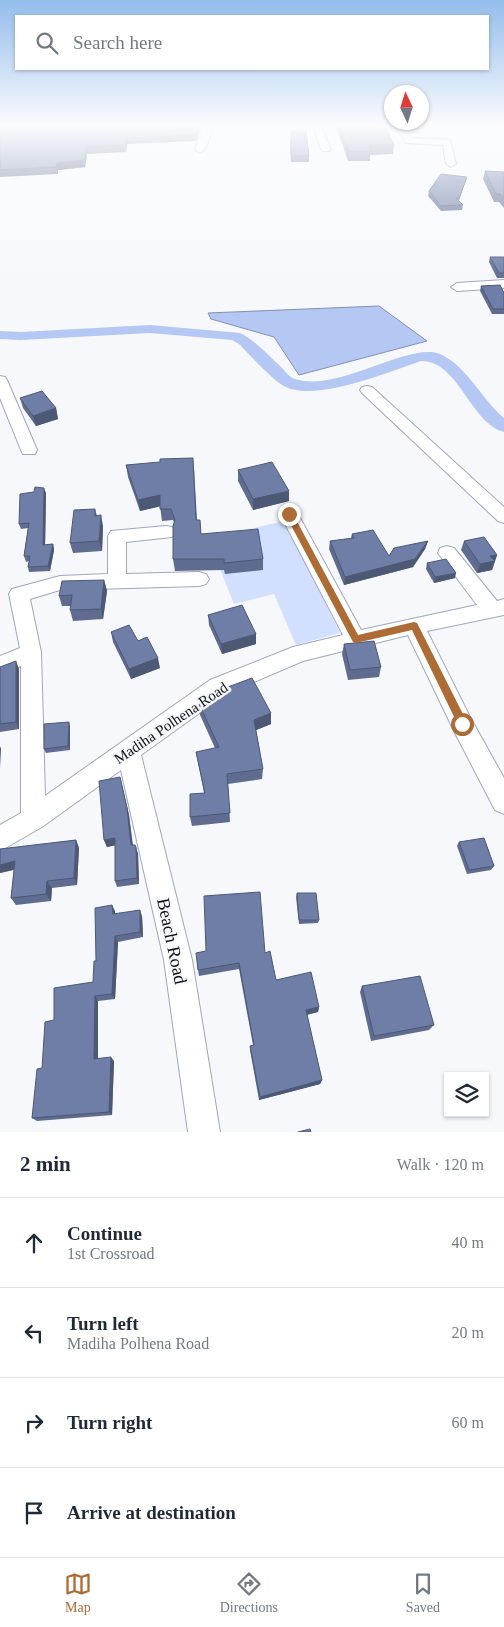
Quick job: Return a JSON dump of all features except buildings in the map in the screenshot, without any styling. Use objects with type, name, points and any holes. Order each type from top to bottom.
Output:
[{"type":"street","points":[[457,287],[504,284]]},
{"type":"street","points":[[0,380],[29,450]]},
{"type":"street","points":[[367,390],[504,517]]},
{"type":"street","points":[[289,514],[356,640]]},
{"type":"street","points":[[117,582],[118,536],[166,532]]},
{"type":"street","points":[[447,553],[498,608]]},
{"type":"street","points":[[33,819],[31,652],[19,594],[60,583],[199,579]]},
{"type":"street","name":"Madiha Polhena Road","points":[[0,839],[33,819],[218,687],[300,653],[498,608]]},
{"type":"street","points":[[414,626],[504,802]]},
{"type":"street","points":[[0,665],[31,652]]},
{"type":"street","name":"Beach Road","points":[[128,751],[178,960],[204,1132]]},
{"type":"shaded area","points":[[379,306],[427,341],[299,375],[274,337],[211,319],[208,313]]},
{"type":"shaded area","points":[[284,521],[340,633],[296,645],[274,594],[234,604],[208,539]]},
{"type":"waterway","points":[[0,335],[21,336],[150,329],[235,336],[244,341],[289,383],[315,387],[341,382],[420,357],[435,357],[453,370],[489,414],[504,427]]},
{"type":"route","points":[[289,514],[356,640],[414,626],[462,724]]}]
